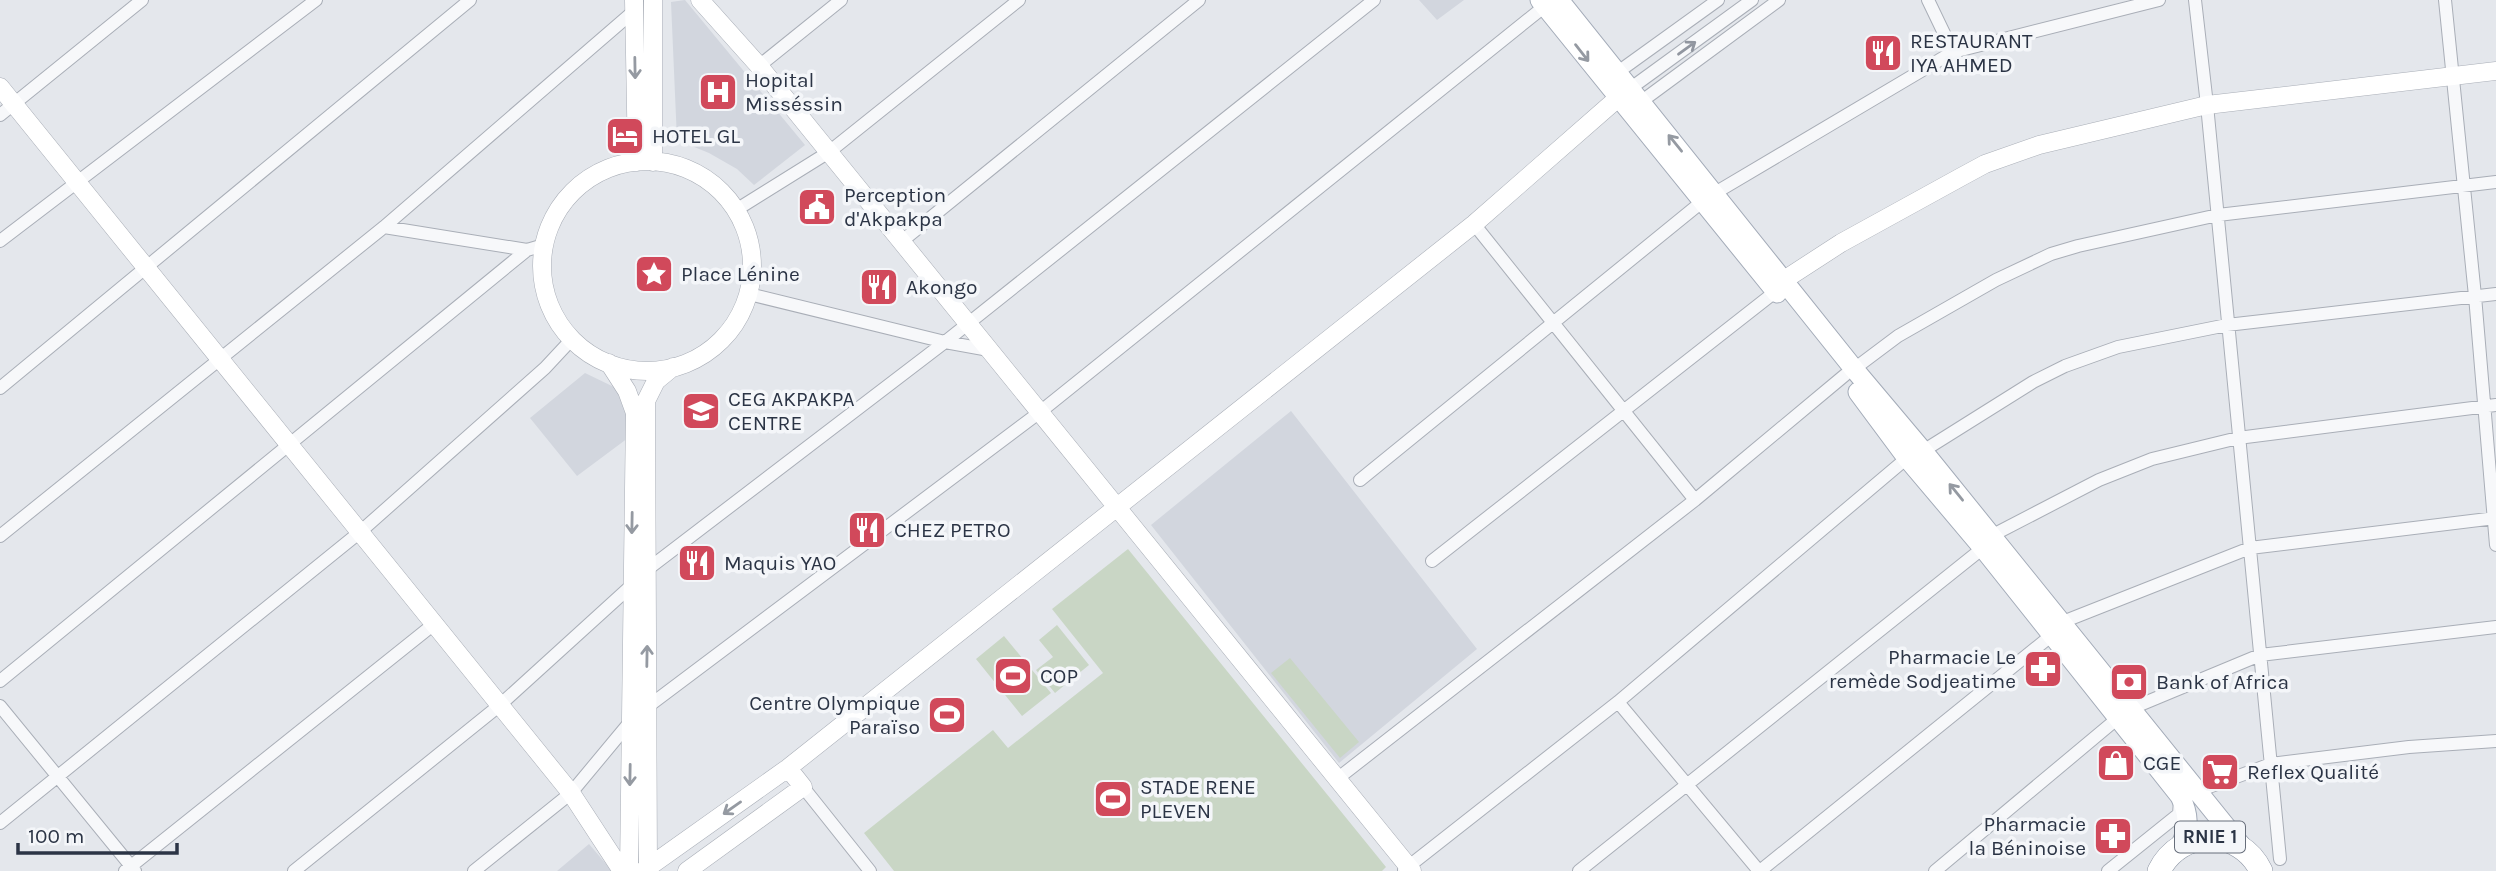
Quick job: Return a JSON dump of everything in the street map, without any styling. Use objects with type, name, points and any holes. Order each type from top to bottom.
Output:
[{"type":"highway","name":"RNIE 1","points":[[2159,871],[2180,846],[2194,840],[2214,838],[2228,840],[2262,861]]},
{"type":"main road","points":[[1548,2],[1618,72],[1630,96]]},
{"type":"main road","points":[[1548,2],[1630,96],[2189,793],[2262,861]]},
{"type":"main road","points":[[2180,846],[2188,832],[2185,806],[2189,793]]},
{"type":"street","points":[[7,109],[142,0]]},
{"type":"street","points":[[0,241],[316,0]]},
{"type":"street","points":[[0,388],[470,0]]},
{"type":"street","points":[[645,162],[653,0]]},
{"type":"street","points":[[700,0],[759,66],[902,241],[1407,869],[1618,702],[1915,454],[2033,382],[2065,366],[2118,347],[2227,325],[2496,294]]},
{"type":"street","points":[[759,66],[841,0]]},
{"type":"street","points":[[736,210],[828,152],[1019,0]]},
{"type":"street","points":[[902,241],[1199,0]]},
{"type":"street","points":[[648,569],[968,324],[1374,0]]},
{"type":"street","points":[[1618,72],[1717,0]]},
{"type":"street","points":[[646,870],[788,768],[1752,0]]},
{"type":"street","points":[[1630,96],[1779,0]]},
{"type":"street","points":[[1928,0],[1953,52]]},
{"type":"street","points":[[1360,480],[1709,197],[1953,52],[2159,0]]},
{"type":"street","points":[[2195,0],[2271,764],[2262,861]]},
{"type":"street","points":[[2445,0],[2475,296],[2490,405],[2496,545]]},
{"type":"street","points":[[646,708],[1040,412],[1548,2]]},
{"type":"street","points":[[634,5],[645,162]]},
{"type":"street","points":[[0,536],[384,227],[634,5]]},
{"type":"street","points":[[1432,561],[1780,286],[1841,243],[1985,164],[2039,145],[2207,105],[2496,71]]},
{"type":"street","points":[[0,87],[7,109],[78,183],[571,793],[622,871]]},
{"type":"street","points":[[0,681],[535,247],[576,189],[603,171],[645,162],[681,167],[699,175],[724,194],[736,210],[748,236],[752,273],[749,294],[741,314],[722,340],[697,359],[673,368],[656,381],[646,401],[646,870]]},
{"type":"street","points":[[1337,779],[1695,499],[1850,372],[1898,336],[1996,280],[2051,254],[2108,238],[2218,215],[2496,181]]},
{"type":"street","points":[[1474,224],[1695,499]]},
{"type":"street","points":[[384,227],[535,247]]},
{"type":"street","points":[[535,247],[546,296],[556,319],[572,339],[591,355],[609,363],[639,370],[673,368]]},
{"type":"street","points":[[749,294],[945,342],[989,350]]},
{"type":"street","points":[[0,823],[359,532],[545,368],[572,339]]},
{"type":"street","points":[[609,363],[627,391],[635,413],[629,871]]},
{"type":"street","points":[[1579,871],[1987,542],[2124,469],[2152,459],[2238,438],[2490,405]]},
{"type":"street","points":[[1618,702],[1759,871],[2056,629],[2250,548],[2495,518]]},
{"type":"street","points":[[294,871],[500,705],[631,586]]},
{"type":"street","points":[[0,706],[130,869],[434,624]]},
{"type":"street","points":[[1935,871],[2124,713],[2260,655],[2496,627]]},
{"type":"street","points":[[474,871],[571,793],[630,722]]},
{"type":"street","points":[[2108,871],[2179,814],[2189,793],[2271,764],[2409,747],[2496,741]]},
{"type":"street","points":[[788,768],[870,871]]},
{"type":"street","points":[[687,871],[803,787]]},
{"type":"shaded area","name":"Hopital Misséssin","points":[[685,0],[805,145],[754,185],[737,169],[709,153],[677,140],[671,2]]},
{"type":"shaded area","points":[[1419,0],[1464,0],[1437,20]]},
{"type":"shaded area","points":[[585,373],[614,387],[627,403],[628,438],[577,476],[530,418]]},
{"type":"shaded area","points":[[1291,411],[1477,649],[1339,763],[1151,525]]},
{"type":"shaded area","points":[[589,844],[612,871],[557,871]]},
{"type":"green space","points":[[1128,549],[1386,867],[1382,871],[894,871],[864,833],[993,730],[1008,748],[1103,673],[1052,609]]},
{"type":"green space","points":[[1057,625],[1089,665],[1055,693],[1036,670],[1053,657],[1039,640]]},
{"type":"green space","name":"COP","points":[[1004,636],[1051,693],[1022,716],[976,659]]},
{"type":"green space","points":[[1290,658],[1359,742],[1340,758],[1271,673]]},
{"type":"place","name":"RESTAURANT IYA AHMED","points":[[1883,53]]},
{"type":"place","name":"Hopital Misséssin","points":[[718,92]]},
{"type":"place","name":"HOTEL GL","points":[[625,136]]},
{"type":"place","name":"Perception d'Akpakpa","points":[[817,207]]},
{"type":"place","name":"Place Lénine","points":[[654,274]]},
{"type":"place","name":"Akongo","points":[[879,287]]},
{"type":"place","name":"CEG AKPAKPA CENTRE","points":[[701,411]]},
{"type":"place","name":"CHEZ PETRO","points":[[867,530]]},
{"type":"place","name":"Maquis YAO","points":[[697,563]]},
{"type":"place","name":"Pharmacie Le remède Sodjeatime","points":[[2043,669]]},
{"type":"place","name":"COP","points":[[1013,676]]},
{"type":"place","name":"Bank of Africa","points":[[2129,682]]},
{"type":"place","name":"Centre Olympique Paraïso","points":[[947,715]]},
{"type":"place","name":"CGE","points":[[2116,763]]},
{"type":"place","name":"Reflex Qualité","points":[[2220,772]]},
{"type":"place","name":"STADE RENE PLEVEN","points":[[1113,799]]},
{"type":"place","name":"Pharmacie la Béninoise","points":[[2113,836]]}]
